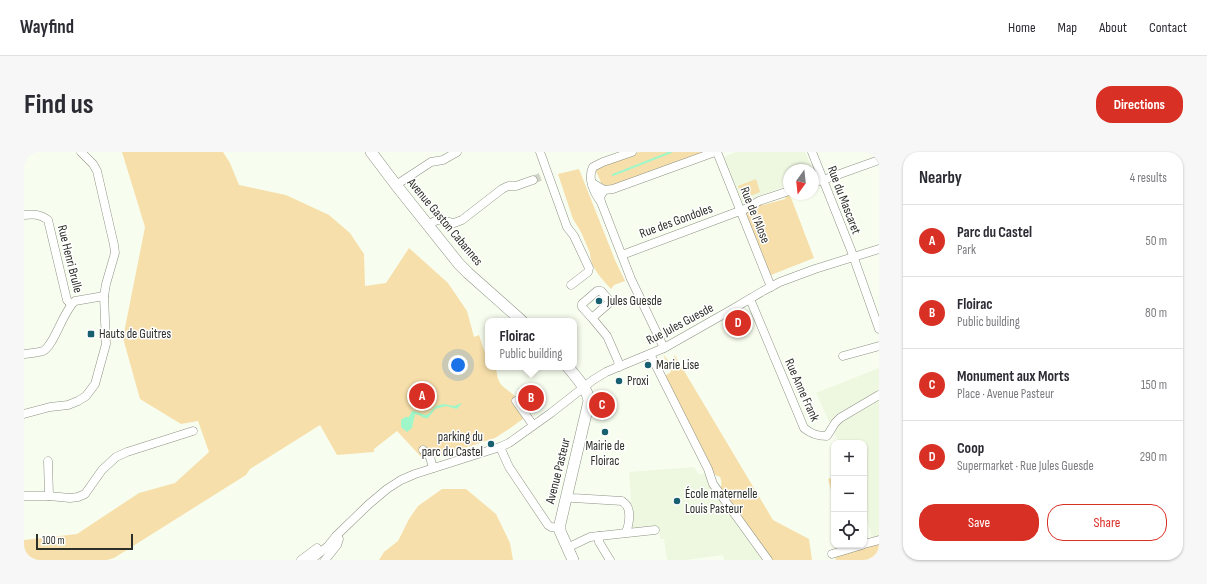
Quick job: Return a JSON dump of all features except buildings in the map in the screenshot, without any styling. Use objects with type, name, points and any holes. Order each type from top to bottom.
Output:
[{"type":"main road","name":"Avenue Gaston Cabannes","points":[[372,152],[396,185],[459,264],[519,318]]},
{"type":"main road","points":[[570,370],[583,388]]},
{"type":"main road","name":"Avenue Pasteur","points":[[559,528],[588,405],[589,398],[583,388]]},
{"type":"main road","points":[[559,528],[566,548],[573,560]]},
{"type":"street","points":[[24,414],[50,407],[68,405],[78,401],[88,394],[95,384],[106,344],[104,296],[115,253],[114,245],[97,170],[89,155],[80,152]]},
{"type":"street","points":[[396,185],[426,165],[434,161],[443,160],[457,152]]},
{"type":"street","points":[[540,152],[546,175],[567,227],[574,236],[589,268],[588,272],[571,285]]},
{"type":"street","points":[[601,202],[597,197],[592,183],[590,174],[593,167],[632,152]]},
{"type":"street","points":[[592,183],[604,190],[613,188],[716,152]]},
{"type":"street","name":"Rue de l'Alose","points":[[716,152],[771,287]]},
{"type":"street","name":"Rue du Mascaret","points":[[812,152],[879,329]]},
{"type":"street","points":[[819,181],[879,160]]},
{"type":"street","points":[[428,225],[438,220],[454,223],[462,220],[502,189],[508,186],[516,186],[533,180]]},
{"type":"street","points":[[604,190],[600,197],[601,202],[631,279],[664,348]]},
{"type":"street","name":"Rue des Gondoles","points":[[622,255],[783,192]]},
{"type":"street","name":"Rue Henri Brulle","points":[[24,215],[35,214],[48,220],[67,300],[71,304]]},
{"type":"street","name":"Rue Jules Guesde","points":[[336,536],[387,489],[401,480],[509,443],[593,380],[664,348],[771,287],[815,269],[879,249]]},
{"type":"street","points":[[24,354],[43,350],[48,346],[71,304],[75,301],[104,296]]},
{"type":"street","name":"Rue Anne Frank","points":[[750,299],[804,428],[810,433],[820,436],[827,436],[840,418],[879,395]]},
{"type":"street","points":[[592,318],[607,336],[618,361],[619,367]]},
{"type":"street","points":[[843,356],[879,346]]},
{"type":"street","points":[[650,354],[708,469],[713,484],[768,560]]},
{"type":"street","points":[[516,401],[533,425]]},
{"type":"street","points":[[24,496],[78,497],[84,494],[102,470],[116,457],[193,431]]},
{"type":"street","points":[[500,447],[509,467],[548,524],[551,527],[559,528]]},
{"type":"street","points":[[423,450],[430,458],[433,468]]},
{"type":"street","points":[[48,461],[49,496]]},
{"type":"street","points":[[566,497],[622,501],[628,508],[628,529],[625,533]]},
{"type":"street","points":[[566,548],[590,537],[655,530]]},
{"type":"street","points":[[301,560],[325,542],[336,536]]},
{"type":"street","points":[[311,560],[328,546],[336,536]]},
{"type":"street","points":[[325,560],[337,545],[339,539],[336,536]]},
{"type":"street","points":[[599,536],[599,542],[610,560]]},
{"type":"street","points":[[867,544],[879,540]]},
{"type":"street","points":[[832,554],[853,548]]},
{"type":"shaded area","points":[[122,152],[223,152],[230,163],[239,185],[286,195],[329,215],[350,233],[364,254],[365,286],[386,283],[409,248],[448,283],[467,311],[474,337],[479,335],[485,353],[485,370],[496,370],[500,383],[519,400],[527,416],[495,438],[440,456],[423,459],[397,431],[374,449],[374,452],[337,455],[320,425],[250,469],[246,475],[114,558],[107,560],[24,560],[24,540],[77,534],[139,493],[175,483],[209,452],[198,421],[181,424],[140,399],[123,338],[145,227]]},
{"type":"shaded area","points":[[639,152],[708,152],[621,184],[603,187],[595,169],[599,166]]},
{"type":"shaded area","points":[[736,152],[805,152],[810,164],[783,164],[783,187],[742,202],[723,157]]},
{"type":"shaded area","points":[[579,169],[615,260],[625,281],[614,285],[611,289],[594,268],[590,253],[581,232],[573,219],[558,174]]},
{"type":"shaded area","points":[[756,179],[760,192],[743,199],[738,186]]},
{"type":"shaded area","points":[[783,200],[792,200],[814,258],[771,275],[745,212],[760,204],[763,205]]},
{"type":"shaded area","points":[[663,354],[670,363],[675,360],[674,354],[773,520],[809,539],[812,560],[770,560],[719,491],[721,487],[720,477],[711,473],[663,377],[671,372]]},
{"type":"shaded area","points":[[879,368],[879,536],[872,538],[867,519],[867,440],[838,440],[816,393]]},
{"type":"shaded area","points":[[462,403],[457,409],[446,406],[435,409],[428,418],[415,414],[412,428],[407,432],[401,427],[401,420],[405,417],[409,417],[412,411],[425,415],[436,406],[444,404],[454,406]]},
{"type":"shaded area","name":"École maternelle Louis Pasteur","points":[[694,467],[699,475],[704,473],[764,560],[724,560],[723,555],[686,560],[667,560],[664,539],[660,539],[659,528],[633,530],[629,472]]},
{"type":"shaded area","points":[[831,478],[831,490],[828,479]]},
{"type":"shaded area","points":[[442,489],[466,489],[496,514],[510,543],[513,560],[379,560],[384,552],[398,541],[409,519],[418,506]]},
{"type":"shaded area","points":[[879,543],[879,560],[836,560],[835,556],[867,548],[867,547]]},
{"type":"waterway","points":[[613,175],[671,152]]},
{"type":"tunnel","points":[[533,180],[545,175]]},
{"type":"place","name":"Jules Guesde","points":[[599,301]]},
{"type":"place","name":"Coop","points":[[738,323]]},
{"type":"place","name":"Hauts de Guitres","points":[[91,334]]},
{"type":"place","name":"Marie Lise","points":[[648,365]]},
{"type":"place","name":"Proxi","points":[[619,381]]},
{"type":"place","name":"Parc du Castel","points":[[422,396]]},
{"type":"place","name":"Floirac","points":[[531,398]]},
{"type":"place","name":"Monument aux Morts","points":[[602,405]]},
{"type":"place","name":"Mairie de Floirac","points":[[605,432]]},
{"type":"place","name":"parking du parc du Castel","points":[[491,444]]},
{"type":"place","name":"École maternelle Louis Pasteur","points":[[677,501]]}]
